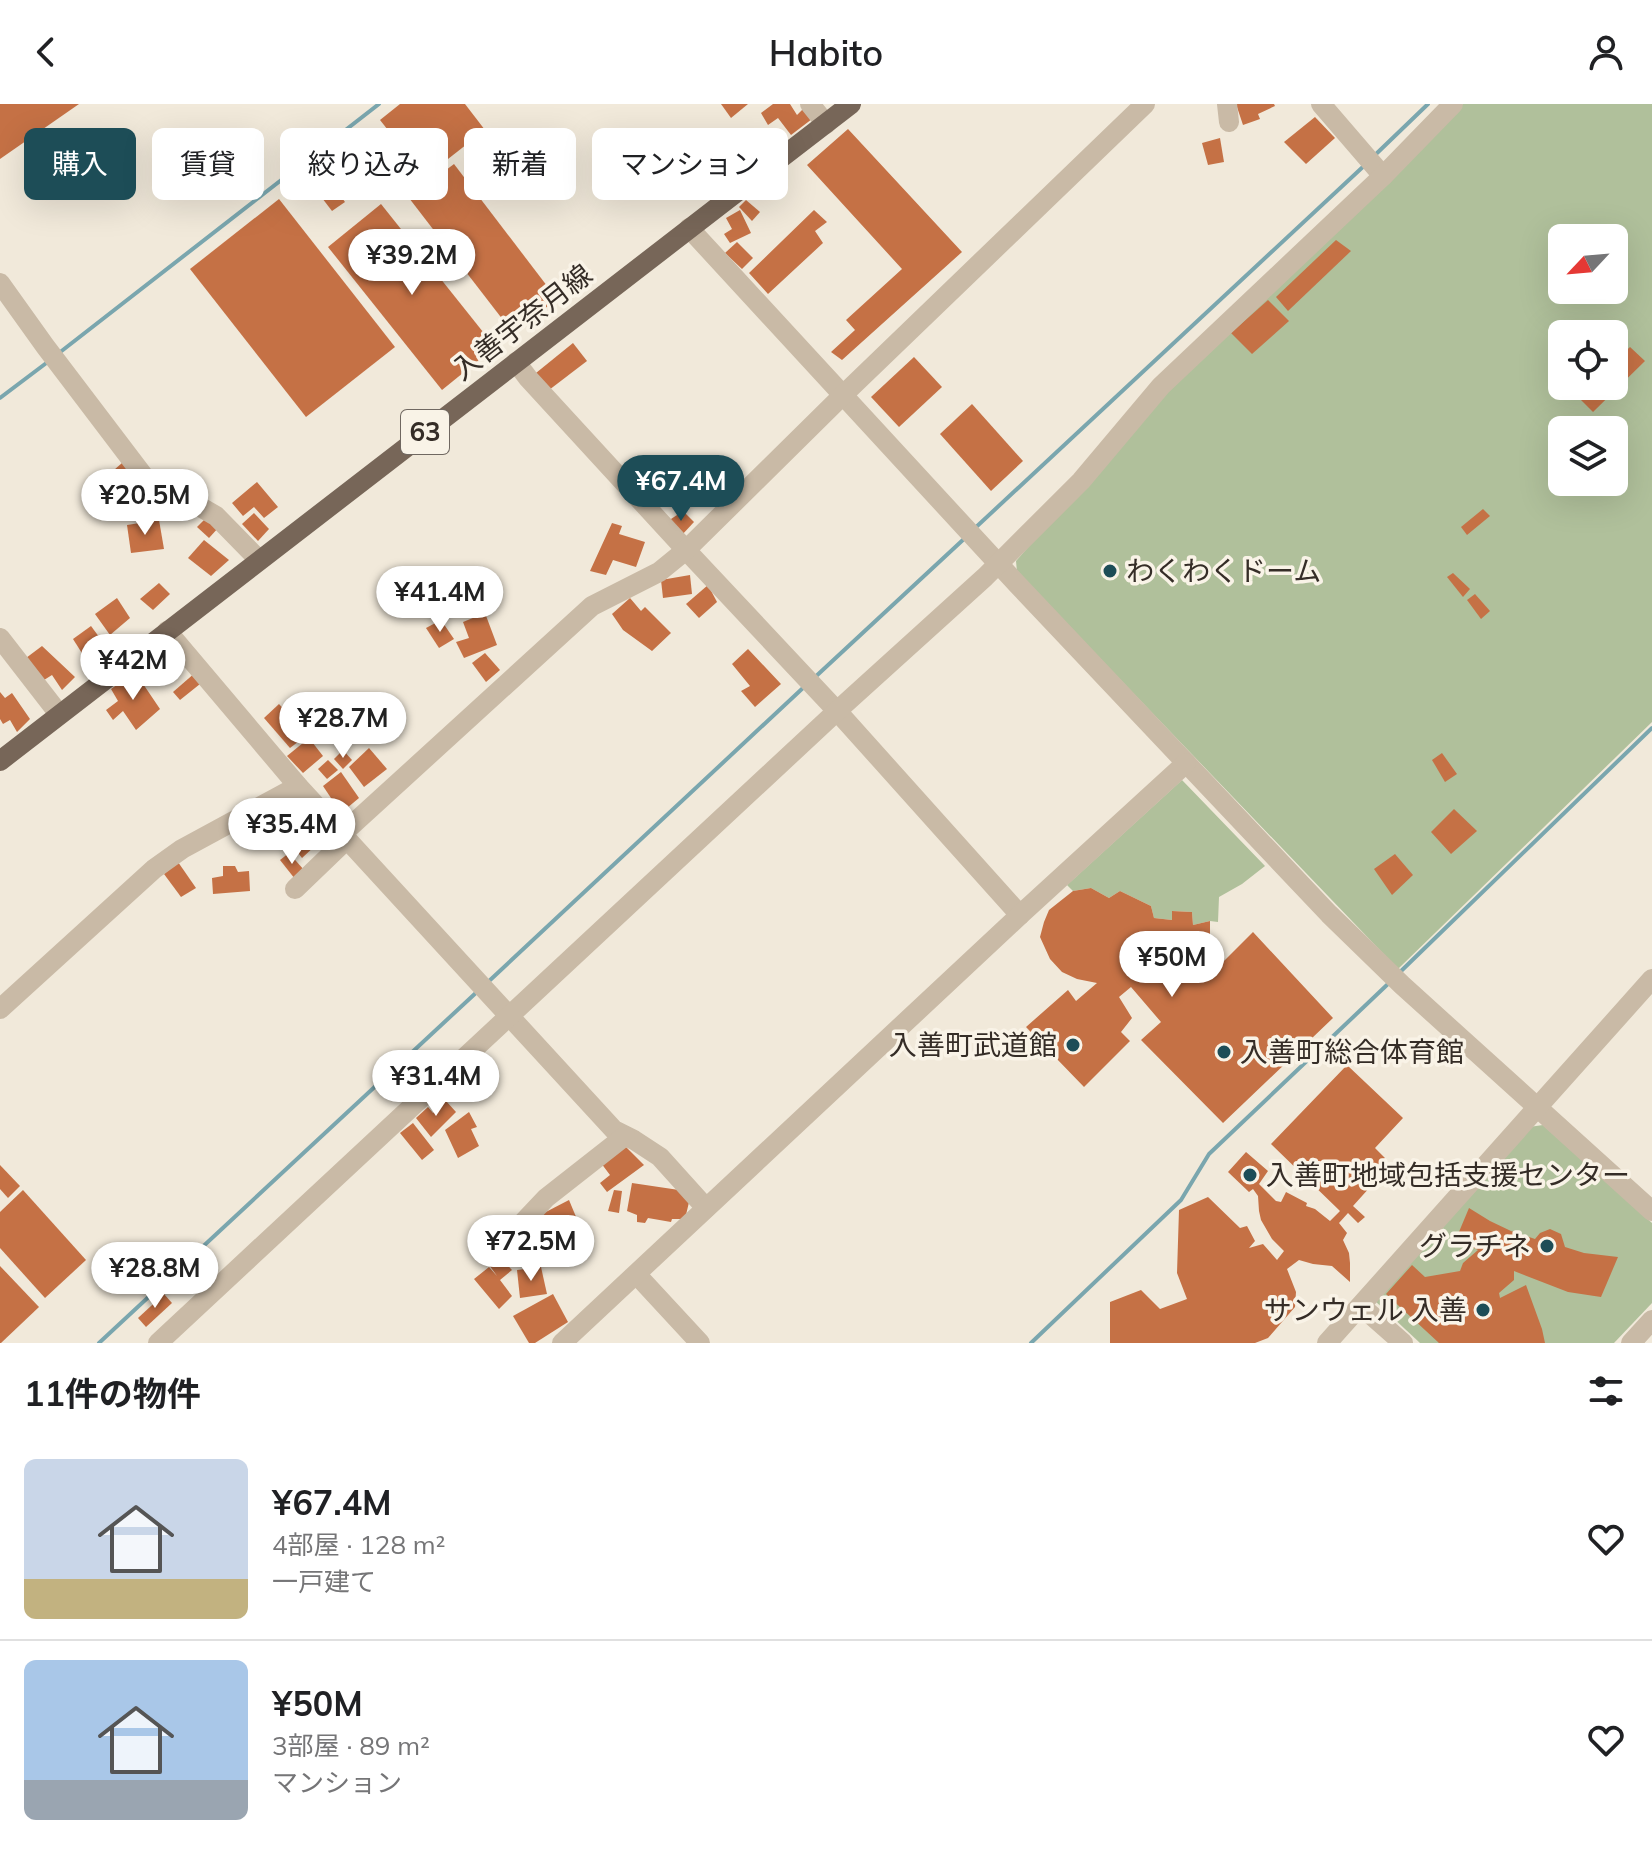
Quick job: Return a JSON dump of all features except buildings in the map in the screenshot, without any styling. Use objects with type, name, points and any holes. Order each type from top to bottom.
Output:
[{"type":"main road","name":"入善宇奈月線","points":[[0,761],[851,104]]},
{"type":"street","points":[[810,104],[826,124]]},
{"type":"street","points":[[295,889],[344,837],[592,606],[659,572],[686,550],[1145,104]]},
{"type":"street","points":[[1321,104],[1383,176]]},
{"type":"street","points":[[158,1343],[999,564],[1081,481],[1161,386],[1383,176],[1453,104]]},
{"type":"street","points":[[689,228],[999,564],[1329,914],[1402,985],[1652,1211]]},
{"type":"street","points":[[0,283],[149,483],[164,494],[197,505],[216,516],[259,560]]},
{"type":"street","points":[[516,362],[1020,915]]},
{"type":"street","points":[[167,631],[298,786],[614,1130],[660,1157],[706,1208]]},
{"type":"street","points":[[0,638],[59,714]]},
{"type":"street","points":[[562,1343],[1186,763]]},
{"type":"street","points":[[0,1009],[154,869],[182,849],[298,786]]},
{"type":"street","points":[[1327,1343],[1652,979]]},
{"type":"street","points":[[498,1249],[546,1198],[625,1136]]},
{"type":"street","points":[[637,1275],[700,1343]]},
{"type":"street","points":[[1361,1306],[1403,1343]]},
{"type":"street","points":[[1631,1343],[1652,1320]]},
{"type":"green space","points":[[1463,104],[1652,104],[1652,722],[1398,969],[1017,572],[1016,561],[1166,390]]},
{"type":"green space","points":[[1182,780],[1265,866],[1219,897],[1218,922],[1193,925],[1192,912],[1173,911],[1172,920],[1154,918],[1151,906],[1120,891],[1109,898],[1091,888],[1073,891],[1067,885]]},
{"type":"green space","points":[[1543,1125],[1652,1223],[1652,1303],[1614,1343],[1420,1343],[1374,1300],[1529,1127]]},
{"type":"waterway","points":[[59,353],[379,104]]},
{"type":"waterway","points":[[1375,155],[1428,104]]},
{"type":"waterway","points":[[974,529],[1366,164]]},
{"type":"waterway","points":[[0,398],[49,361]]},
{"type":"waterway","points":[[813,679],[965,538]]},
{"type":"waterway","points":[[488,982],[804,687]]},
{"type":"waterway","points":[[1398,974],[1652,728]]},
{"type":"waterway","points":[[1031,1343],[1181,1200],[1209,1154],[1389,983]]},
{"type":"waterway","points":[[99,1343],[479,990]]},
{"type":"place","name":"わくわくドーム","points":[[1110,571]]},
{"type":"place","name":"入善町武道館","points":[[1073,1045]]},
{"type":"place","name":"入善町総合体育館","points":[[1224,1052]]},
{"type":"place","name":"入善町地域包括支援センター","points":[[1250,1175]]},
{"type":"place","name":"グラチネ","points":[[1547,1246]]},
{"type":"place","name":"サンウェル 入善","points":[[1483,1310]]}]
